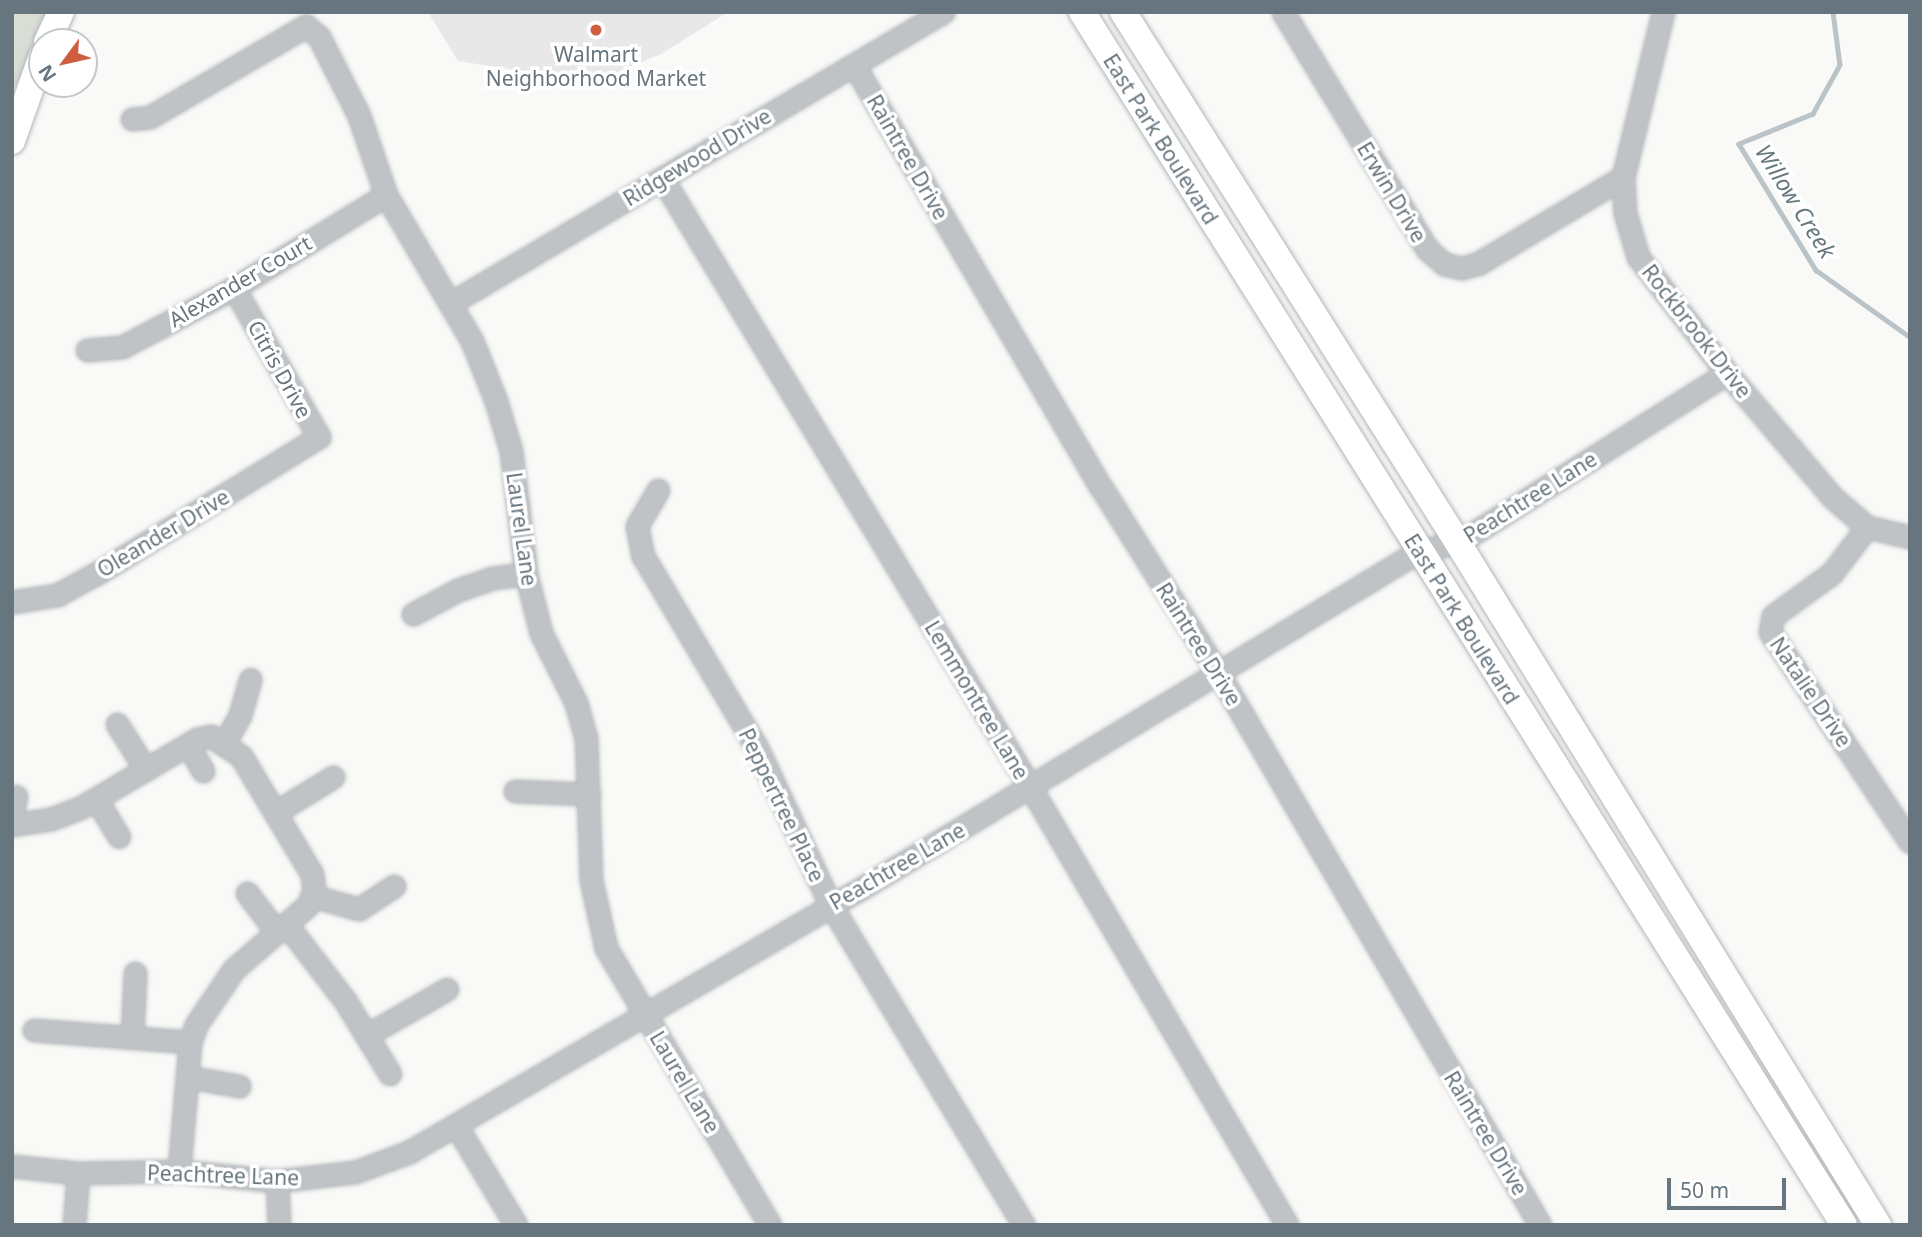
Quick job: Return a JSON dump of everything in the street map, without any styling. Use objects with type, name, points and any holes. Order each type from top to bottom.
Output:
[{"type":"main road","points":[[54,28],[61,12]]},
{"type":"main road","name":"East Park Boulevard","points":[[1082,12],[1844,1225]]},
{"type":"main road","name":"East Park Boulevard","points":[[1124,12],[1458,543],[1878,1225]]},
{"type":"main road","points":[[12,141],[28,95]]},
{"type":"street","name":"Ridgewood Drive","points":[[451,303],[943,12]]},
{"type":"street","name":"Erwin Drive","points":[[1283,12],[1427,249],[1444,264],[1462,268],[1479,263],[1623,177]]},
{"type":"street","name":"Rockbrook Drive","points":[[1663,12],[1623,177],[1625,213],[1637,257],[1804,467],[1867,527]]},
{"type":"street","name":"Laurel Lane","points":[[132,119],[149,117],[306,26],[319,37],[359,116],[386,195],[451,303],[486,377],[511,451],[526,574],[541,633],[576,702],[586,738],[596,909],[606,948],[770,1225]]},
{"type":"street","name":"Raintree Drive","points":[[854,65],[1101,487],[1217,671],[1540,1225]]},
{"type":"street","name":"Lemmontree Lane","points":[[662,178],[1029,786],[1287,1225]]},
{"type":"street","name":"Alexander Court","points":[[87,350],[122,346],[234,288],[386,195]]},
{"type":"street","name":"Citris Drive","points":[[234,288],[319,437],[307,446]]},
{"type":"street","name":"Peachtree Lane","points":[[12,1166],[78,1173],[179,1171],[277,1181],[355,1172],[409,1153],[457,1127],[643,1012],[1029,786],[1419,551],[1458,543],[1727,373]]},
{"type":"street","name":"Oleander Drive","points":[[12,602],[57,595],[307,446]]},
{"type":"street","name":"Peppertree Place","points":[[658,490],[637,526],[643,556],[756,746],[830,904],[1024,1225]]},
{"type":"street","points":[[1867,527],[1910,537]]},
{"type":"street","name":"Natalie Drive","points":[[1867,527],[1832,573],[1782,607],[1769,626],[1910,842]]},
{"type":"street","points":[[413,614],[458,590],[492,578],[526,574]]},
{"type":"street","points":[[225,742],[240,715],[250,679]]},
{"type":"street","points":[[117,724],[146,770]]},
{"type":"street","points":[[12,825],[51,819],[96,799],[188,745],[211,736],[225,742],[241,756],[312,874],[312,897],[225,979],[202,1012],[190,1042],[179,1171]]},
{"type":"street","points":[[188,745],[203,771]]},
{"type":"street","points":[[276,812],[333,777]]},
{"type":"street","points":[[515,791],[589,794]]},
{"type":"street","points":[[96,799],[119,837]]},
{"type":"street","points":[[312,897],[359,909],[394,886]]},
{"type":"street","points":[[247,893],[281,928],[367,1035],[390,1074]]},
{"type":"street","points":[[132,1037],[135,973]]},
{"type":"street","points":[[367,1035],[447,989]]},
{"type":"street","points":[[34,1030],[190,1042]]},
{"type":"street","points":[[188,1077],[239,1086]]},
{"type":"street","points":[[457,1127],[516,1225]]},
{"type":"street","points":[[74,1225],[78,1173]]},
{"type":"street","points":[[277,1181],[279,1225]]},
{"type":"shaded area","points":[[12,12],[49,12],[42,28],[28,28],[28,59],[12,94]]},
{"type":"shaded area","points":[[428,12],[728,12],[661,54],[593,82],[458,61]]},
{"type":"waterway","name":"Willow Creek","points":[[1833,12],[1840,65],[1813,114],[1739,144],[1816,270],[1910,337]]},
{"type":"place","name":"Walmart Neighborhood Market","points":[[596,30]]}]
